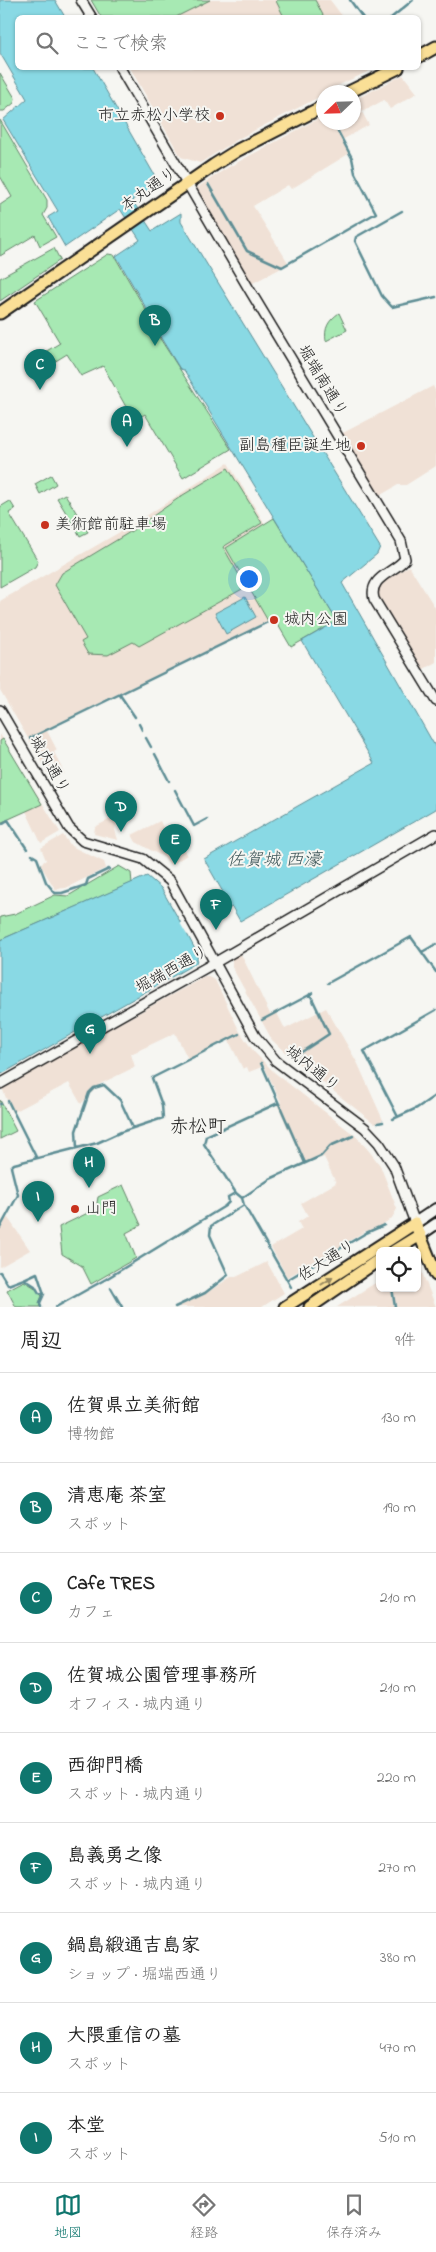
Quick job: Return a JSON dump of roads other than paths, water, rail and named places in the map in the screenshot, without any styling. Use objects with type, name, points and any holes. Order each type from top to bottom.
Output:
[{"type":"main road","points":[[421,56],[436,48]]},
{"type":"main road","points":[[361,86],[394,70]]},
{"type":"main road","name":"本丸通り","points":[[0,313],[238,150],[316,110]]},
{"type":"main road","name":"佐大通り","points":[[285,1307],[436,1209]]},
{"type":"main road","points":[[415,1223],[436,1275]]},
{"type":"main road","points":[[400,1247],[436,1224]]},
{"type":"main road","name":"佐大通り","points":[[310,1307],[376,1262]]},
{"type":"street","points":[[81,0],[90,15]]},
{"type":"street","name":"堀端南通り","points":[[121,70],[401,541],[406,559],[377,580],[373,585],[372,591],[374,599],[436,701]]},
{"type":"street","name":"城内通り","points":[[0,710],[69,828],[83,841],[150,863],[170,881],[255,1036],[276,1061],[365,1128],[379,1142],[394,1166],[415,1223]]},
{"type":"street","name":"堀端西通り","points":[[0,1084],[216,962],[436,834]]},
{"type":"water","name":"佐賀城 西濠","points":[[0,0],[55,0],[64,15],[15,15],[15,70],[94,70],[159,183],[132,200],[152,231],[181,213],[181,222],[380,547],[377,554],[342,583],[436,748],[436,809],[240,921],[232,907],[186,932],[198,955],[196,963],[0,1075],[0,940],[147,876],[161,888],[182,925],[228,901],[204,859],[374,763],[302,641],[337,621],[184,370],[180,369],[151,322],[153,320],[116,256],[140,240],[120,209],[65,247],[48,217],[58,211],[3,120],[27,99],[0,53]]},
{"type":"water","points":[[245,597],[256,617],[226,634],[215,613]]},
{"type":"waterway","points":[[350,0],[361,15]]},
{"type":"waterway","points":[[395,15],[413,0]]},
{"type":"waterway","points":[[208,184],[247,251],[282,267],[376,213],[355,173],[352,158],[337,130]]},
{"type":"waterway","points":[[402,211],[356,237],[355,241],[382,296],[392,307],[436,297]]},
{"type":"waterway","points":[[30,738],[270,621]]},
{"type":"waterway","points":[[120,695],[135,717]]},
{"type":"waterway","points":[[139,724],[142,730]]},
{"type":"waterway","points":[[146,738],[151,747]]},
{"type":"waterway","points":[[155,754],[169,781]]},
{"type":"waterway","points":[[175,790],[194,826],[207,819]]},
{"type":"waterway","points":[[0,825],[8,820],[27,849]]},
{"type":"waterway","points":[[32,855],[37,858],[46,882],[55,893],[62,893],[86,885],[88,879],[109,869]]},
{"type":"waterway","points":[[328,983],[411,937],[436,972]]},
{"type":"waterway","points":[[422,952],[436,944]]},
{"type":"waterway","points":[[262,1020],[313,993]]},
{"type":"waterway","points":[[294,1057],[329,1034],[310,994]]},
{"type":"waterway","points":[[398,1117],[364,1051],[436,1010]]},
{"type":"waterway","points":[[0,1228],[18,1195],[11,1167],[14,1164],[97,1143],[121,1132],[163,1118],[162,1105],[152,1078],[239,1034]]},
{"type":"waterway","points":[[261,1063],[305,1163]]},
{"type":"waterway","points":[[77,1148],[76,1131],[89,1093],[94,1088],[104,1085],[120,1100],[133,1128]]},
{"type":"waterway","points":[[393,1119],[417,1108],[436,1095]]},
{"type":"waterway","points":[[8,1101],[36,1157]]},
{"type":"waterway","points":[[278,1103],[206,1136],[204,1144],[236,1193],[242,1198],[244,1205],[287,1280],[366,1233],[384,1225]]},
{"type":"waterway","points":[[378,1123],[383,1122]]},
{"type":"waterway","points":[[242,1198],[270,1179],[321,1156],[330,1146],[353,1136]]},
{"type":"waterway","points":[[56,1307],[106,1279],[225,1206],[229,1202],[228,1197],[235,1193]]},
{"type":"waterway","points":[[175,1307],[205,1293],[228,1275],[210,1235],[211,1226],[244,1205]]},
{"type":"waterway","points":[[0,1272],[8,1285],[24,1279],[35,1286],[39,1293],[44,1294],[40,1303],[41,1307]]},
{"type":"waterway","points":[[24,1279],[37,1273],[44,1294]]},
{"type":"waterway","points":[[287,1280],[291,1287]]},
{"type":"waterway","points":[[111,1288],[122,1307]]},
{"type":"waterway","points":[[393,1292],[395,1307]]},
{"type":"place","name":"市立赤松小学校","points":[[220,116]]},
{"type":"place","name":"清恵庵 茶室","points":[[155,346]]},
{"type":"place","name":"Cafe TRES","points":[[40,390]]},
{"type":"place","name":"副島種臣誕生地","points":[[361,446]]},
{"type":"place","name":"佐賀県立美術館","points":[[127,447]]},
{"type":"place","name":"美術館前駐車場","points":[[45,525]]},
{"type":"place","name":"城内公園","points":[[274,620]]},
{"type":"place","name":"佐賀城公園管理事務所","points":[[121,832]]},
{"type":"place","name":"西御門橋","points":[[175,865]]},
{"type":"place","name":"島義勇之像","points":[[216,930]]},
{"type":"place","name":"鍋島緞通吉島家","points":[[90,1054]]},
{"type":"place","name":"大隈重信の墓","points":[[89,1188]]},
{"type":"place","name":"山門","points":[[75,1209]]},
{"type":"place","name":"本堂","points":[[38,1222]]},
{"type":"district","name":"赤松町","points":[[198,1127]]}]
